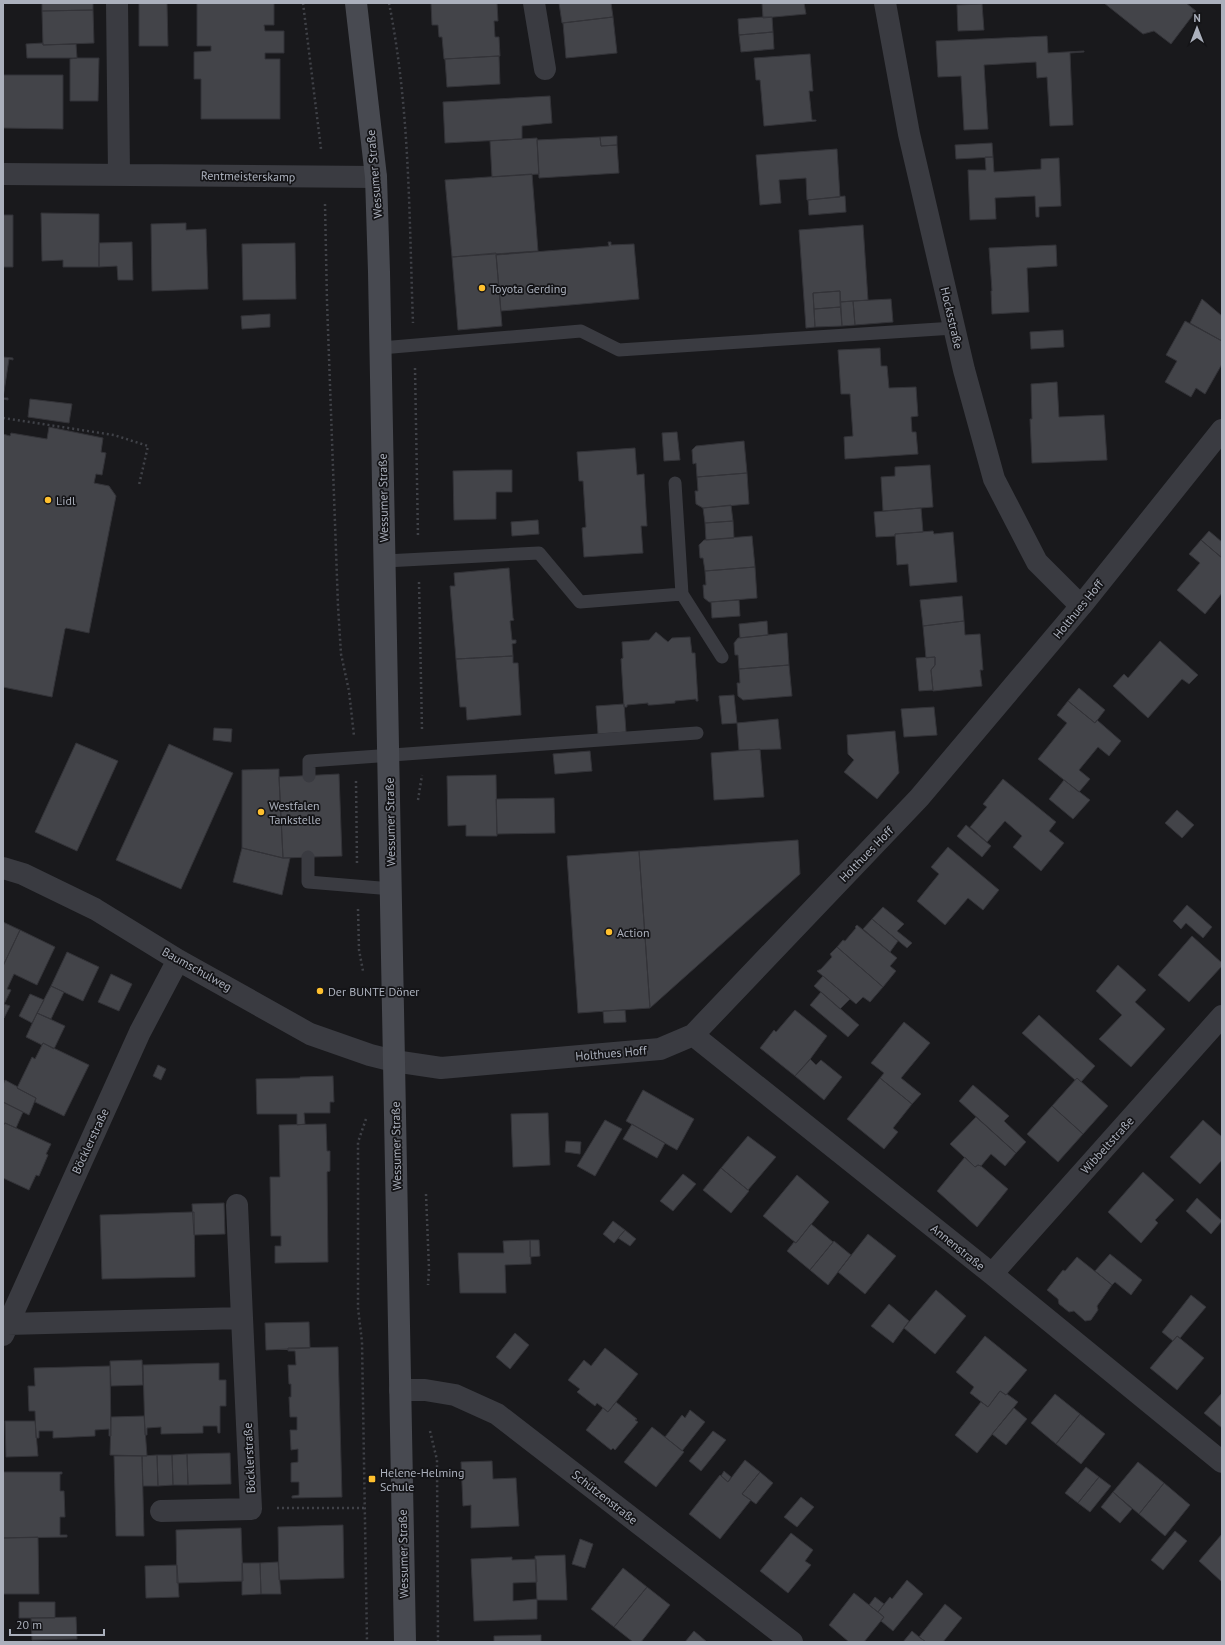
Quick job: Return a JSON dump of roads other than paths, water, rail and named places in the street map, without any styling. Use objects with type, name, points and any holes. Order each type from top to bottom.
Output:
[{"type":"street","points":[[117,3],[120,174]]},
{"type":"street","name":"Wessumer Straße","points":[[356,3],[376,177],[392,889],[405,1642]]},
{"type":"street","points":[[534,3],[545,69]]},
{"type":"street","name":"Hocksstraße","points":[[885,3],[909,134],[964,370],[994,479],[1037,562],[1081,606]]},
{"type":"street","name":"Rentmeisterskamp","points":[[3,174],[376,177]]},
{"type":"street","name":"Holthues Hoff","points":[[394,1061],[441,1068],[483,1065],[660,1049],[693,1035],[919,798],[1081,606],[1222,430]]},
{"type":"street","name":"Baumschulweg","points":[[3,868],[23,874],[95,909],[178,960],[310,1034],[370,1055],[394,1061]]},
{"type":"street","name":"Böcklerstraße","points":[[178,960],[140,1032],[5,1329],[242,1318]]},
{"type":"street","name":"Wibbeltstraße","points":[[992,1274],[1222,1016]]},
{"type":"street","name":"Annenstraße","points":[[693,1035],[992,1274],[1222,1462]]},
{"type":"street","name":"Böcklerstraße","points":[[162,1511],[251,1509],[237,1205]]},
{"type":"street","name":"Schützenstraße","points":[[400,1390],[425,1390],[456,1395],[497,1414],[792,1642]]},
{"type":"lane","points":[[381,348],[581,331],[619,350],[954,328]]},
{"type":"lane","points":[[675,482],[682,594],[722,657]]},
{"type":"lane","points":[[385,561],[539,553],[580,602],[682,594]]},
{"type":"lane","points":[[309,776],[309,761],[423,754],[697,733]]},
{"type":"lane","points":[[308,857],[308,882],[392,889]]},
{"type":"place","name":"Toyota Gerding","points":[[482,288]]},
{"type":"place","name":"Lidl","points":[[48,500]]},
{"type":"place","name":"Westfalen Tankstelle","points":[[261,812]]},
{"type":"place","name":"Action","points":[[609,932]]},
{"type":"place","name":"Der BUNTE Döner","points":[[320,991]]},
{"type":"place","name":"Helene-Helming Schule","points":[[372,1479]]}]
